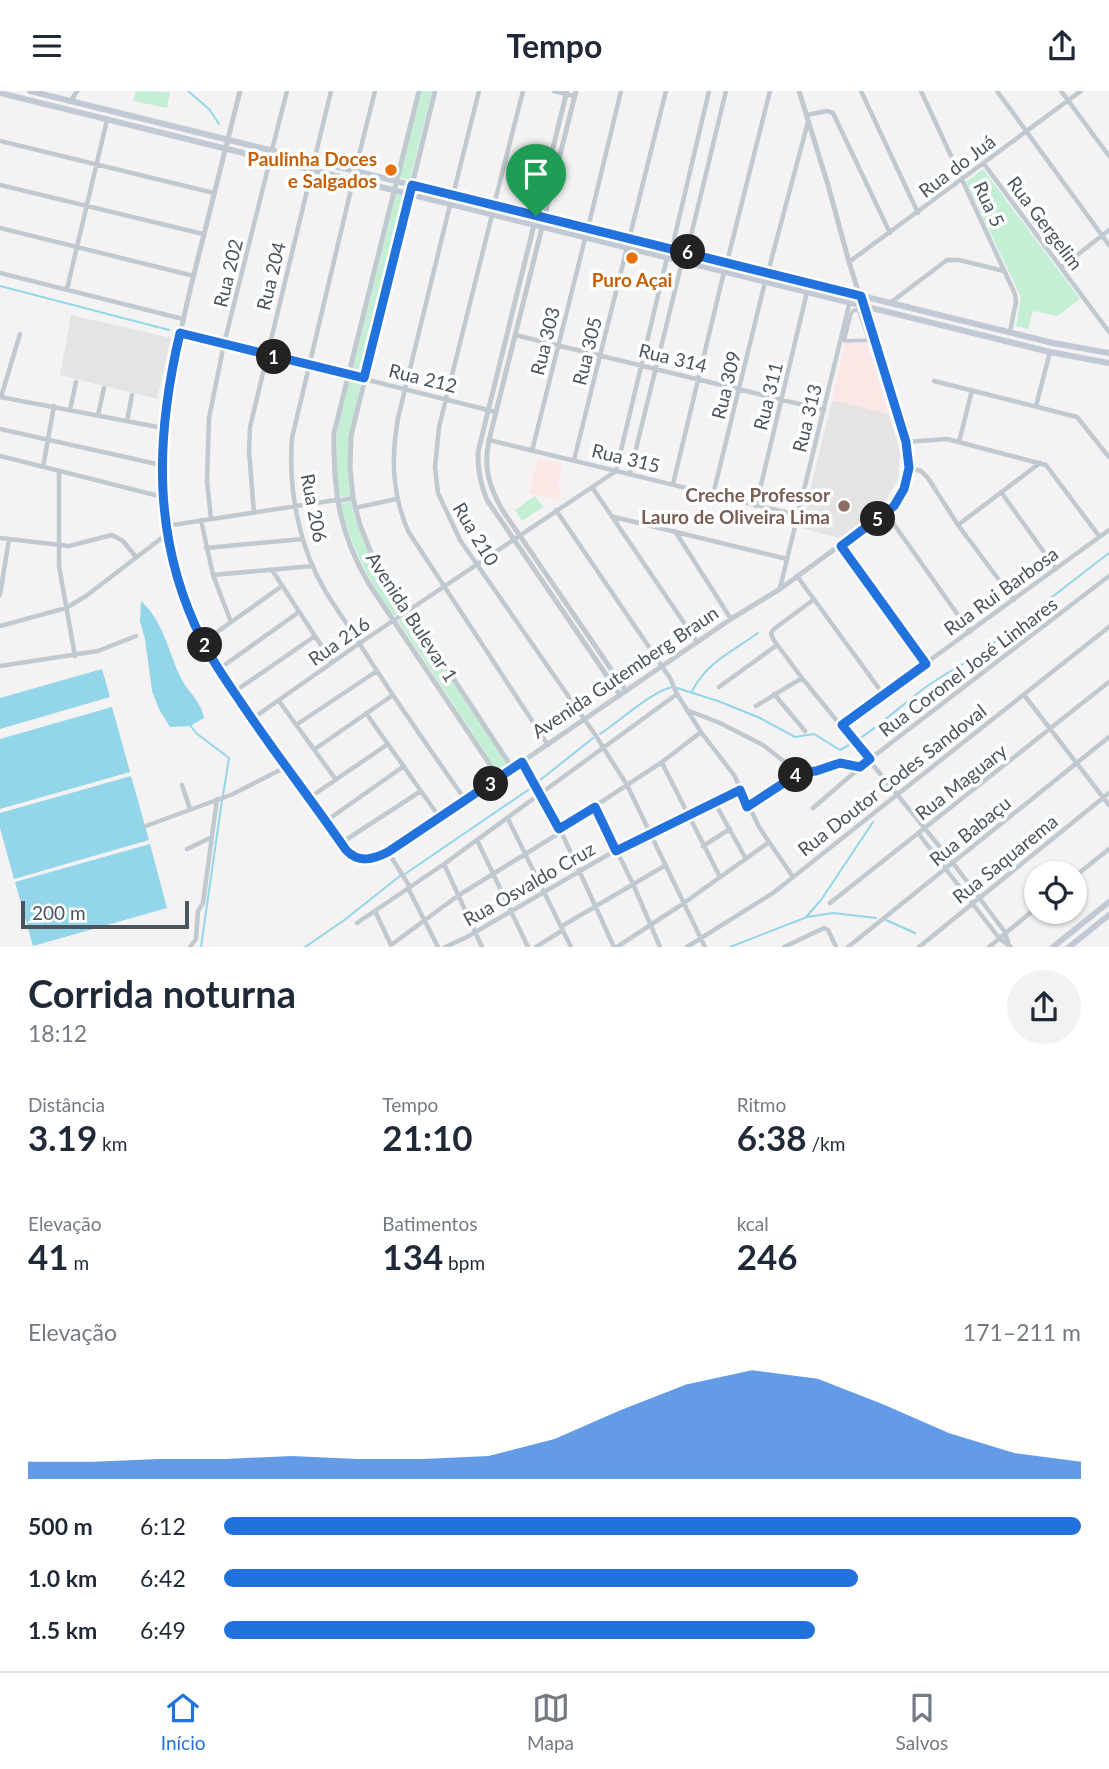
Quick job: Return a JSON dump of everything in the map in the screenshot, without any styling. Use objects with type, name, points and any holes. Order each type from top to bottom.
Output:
[{"type":"main road","points":[[30,91],[852,294],[1109,353]]},
{"type":"main road","points":[[0,94],[1050,352],[1109,363]]},
{"type":"main road","points":[[139,128],[142,118]]},
{"type":"main road","points":[[152,131],[154,121]]},
{"type":"main road","points":[[1053,947],[1109,902]]},
{"type":"main road","points":[[1069,947],[1109,915]]},
{"type":"street","points":[[71,101],[77,91]]},
{"type":"street","points":[[240,91],[183,319],[163,428],[163,498],[167,534],[178,583],[203,642],[219,669],[341,843],[421,791]]},
{"type":"street","points":[[272,151],[287,91]]},
{"type":"street","name":"Rua 204","points":[[254,513],[249,438],[266,355],[331,91]]},
{"type":"street","points":[[355,171],[375,91]]},
{"type":"street","name":"Avenida Bulevar 1","points":[[419,91],[334,433],[336,501],[356,562],[499,778]]},
{"type":"street","name":"Avenida Bulevar 1","points":[[435,91],[351,436],[353,498],[372,555],[513,769]]},
{"type":"street","points":[[453,195],[479,91]]},
{"type":"street","points":[[495,205],[523,91]]},
{"type":"street","points":[[540,217],[556,169],[575,93],[554,91]]},
{"type":"street","points":[[588,228],[621,91]]},
{"type":"street","points":[[630,239],[666,91]]},
{"type":"street","points":[[672,248],[709,91]]},
{"type":"street","points":[[687,252],[726,91]]},
{"type":"street","points":[[727,262],[771,91]]},
{"type":"street","points":[[799,91],[906,442],[909,468],[902,495],[886,513],[970,632]]},
{"type":"street","points":[[861,91],[918,213]]},
{"type":"street","name":"Rua 5","points":[[921,91],[1016,295],[1010,332]]},
{"type":"street","points":[[997,91],[1109,246]]},
{"type":"street","points":[[1060,91],[1109,156]]},
{"type":"street","name":"Rua do Juá","points":[[849,262],[1081,91]]},
{"type":"street","points":[[567,93],[548,167],[516,335],[485,466],[488,481],[503,511],[626,691]]},
{"type":"street","points":[[807,118],[827,111],[833,113],[890,233]]},
{"type":"street","points":[[768,272],[807,118]]},
{"type":"street","points":[[67,289],[107,120]]},
{"type":"street","points":[[0,141],[214,193]]},
{"type":"street","name":"Rua 202","points":[[211,519],[207,481],[209,418],[224,344],[270,160]]},
{"type":"street","name":"Rua Gergelim","points":[[984,164],[1109,332]]},
{"type":"street","points":[[548,167],[556,169]]},
{"type":"street","name":"Rua 206","points":[[353,181],[292,438],[296,506],[303,539],[325,591],[466,801]]},
{"type":"street","points":[[0,185],[203,234]]},
{"type":"street","points":[[450,205],[394,441],[392,461],[396,499],[408,531],[443,588],[548,745]]},
{"type":"street","name":"Rua 210","points":[[492,215],[436,443],[438,493],[449,521],[477,565],[604,747],[627,785],[705,947]]},
{"type":"street","points":[[538,226],[478,452],[479,477],[487,500],[620,695]]},
{"type":"street","points":[[0,228],[194,276]]},
{"type":"street","points":[[1062,267],[1109,230]]},
{"type":"street","name":"Rua 303","points":[[532,451],[585,239]]},
{"type":"street","name":"Rua 305","points":[[574,460],[630,239]]},
{"type":"street","points":[[616,471],[667,258]]},
{"type":"street","points":[[890,303],[947,260],[959,260],[1004,271]]},
{"type":"street","points":[[630,473],[682,262]]},
{"type":"street","points":[[673,484],[724,272]]},
{"type":"street","points":[[0,273],[183,319]]},
{"type":"street","name":"Rua 309","points":[[713,495],[765,282]]},
{"type":"street","name":"Rua 311","points":[[756,506],[807,292]]},
{"type":"street","name":"Rua 313","points":[[780,589],[852,294]]},
{"type":"street","points":[[854,310],[858,310],[861,315],[869,340],[866,340],[844,341],[854,310]]},
{"type":"street","name":"Rua 212","points":[[180,333],[496,412]]},
{"type":"street","points":[[20,334],[1,397],[163,428]]},
{"type":"street","name":"Rua 314","points":[[516,335],[824,410]]},
{"type":"street","points":[[1036,406],[1050,352]]},
{"type":"street","points":[[934,381],[1077,417],[1109,457]]},
{"type":"street","points":[[70,410],[76,382]]},
{"type":"street","points":[[98,415],[104,388]]},
{"type":"street","points":[[959,442],[971,390]]},
{"type":"street","points":[[127,421],[132,395]]},
{"type":"street","points":[[43,467],[54,406]]},
{"type":"street","points":[[0,429],[161,465]]},
{"type":"street","points":[[906,442],[938,438],[1046,465],[1100,537]]},
{"type":"street","name":"Rua 315","points":[[489,440],[797,515]]},
{"type":"street","points":[[0,456],[163,498]]},
{"type":"street","points":[[958,525],[1040,463]]},
{"type":"street","points":[[909,468],[921,471],[928,478],[958,525],[1014,600]]},
{"type":"street","points":[[59,471],[59,566],[75,656]]},
{"type":"street","name":"Rua 216","points":[[252,719],[616,471]]},
{"type":"street","points":[[592,487],[697,642]]},
{"type":"street","points":[[1001,492],[1056,569]]},
{"type":"street","points":[[166,526],[353,498]]},
{"type":"street","points":[[355,508],[396,499]]},
{"type":"street","points":[[556,510],[663,667],[701,732],[728,766],[768,843],[793,877]]},
{"type":"street","name":"Avenida Gutemberg Braun","points":[[341,843],[354,857],[365,860],[388,852],[731,619],[780,589],[886,513]]},
{"type":"street","points":[[613,517],[787,559]]},
{"type":"street","points":[[201,520],[213,575],[231,622]]},
{"type":"street","name":"Rua Rui Barbosa","points":[[842,725],[1109,530]]},
{"type":"street","points":[[675,531],[731,619]]},
{"type":"street","points":[[0,626],[66,608],[86,596],[167,534]]},
{"type":"street","points":[[0,538],[78,545],[112,535],[123,541],[136,557]]},
{"type":"street","points":[[0,595],[9,539]]},
{"type":"street","points":[[206,548],[303,539]]},
{"type":"street","points":[[841,546],[926,664]]},
{"type":"street","points":[[213,575],[313,566]]},
{"type":"street","points":[[272,570],[332,662]]},
{"type":"street","points":[[797,576],[883,694]]},
{"type":"street","name":"Rua Coronel José Linhares","points":[[813,808],[870,759],[1109,576]]},
{"type":"street","points":[[203,642],[282,586]]},
{"type":"street","points":[[813,600],[771,633],[802,678],[953,863],[1005,932],[1010,944]]},
{"type":"street","points":[[219,669],[299,612]]},
{"type":"street","name":"Rua Doutor Codes Sandoval","points":[[687,947],[774,893],[847,832],[898,795],[1109,627]]},
{"type":"street","points":[[0,666],[75,656],[106,649],[136,636]]},
{"type":"street","points":[[234,692],[314,636]]},
{"type":"street","points":[[719,687],[778,645]]},
{"type":"street","points":[[296,725],[377,671]]},
{"type":"street","points":[[756,706],[802,678]]},
{"type":"street","name":"Rua Maguary","points":[[830,903],[1109,682]]},
{"type":"street","points":[[357,923],[444,865],[677,694]]},
{"type":"street","points":[[774,694],[805,731]]},
{"type":"street","points":[[315,749],[393,695]]},
{"type":"street","points":[[1024,695],[1109,805]]},
{"type":"street","points":[[279,700],[335,780]]},
{"type":"street","points":[[687,709],[763,745],[799,773]]},
{"type":"street","points":[[366,713],[440,818]]},
{"type":"street","points":[[375,911],[391,946],[459,895],[662,762],[701,732]]},
{"type":"street","name":"Rua Babaçu","points":[[848,947],[1109,737]]},
{"type":"street","points":[[309,798],[387,744]]},
{"type":"street","points":[[522,762],[560,830],[615,947],[768,843]]},
{"type":"street","points":[[662,762],[720,877]]},
{"type":"street","points":[[747,807],[799,773],[840,763],[860,767]]},
{"type":"street","points":[[326,821],[404,766]]},
{"type":"street","points":[[146,826],[233,794],[286,767]]},
{"type":"street","points":[[182,785],[190,809]]},
{"type":"street","name":"Rua Osvaldo Cruz","points":[[445,947],[616,851],[740,790]]},
{"type":"street","name":"Rua Saquarema","points":[[919,947],[1109,793]]},
{"type":"street","points":[[190,947],[196,940],[198,911],[203,903],[217,799]]},
{"type":"street","points":[[715,803],[746,859]]},
{"type":"street","points":[[595,807],[660,947]]},
{"type":"street","points":[[508,818],[571,947]]},
{"type":"street","points":[[703,846],[730,829]]},
{"type":"street","points":[[918,833],[999,938],[1010,944]]},
{"type":"street","points":[[187,849],[212,837]]},
{"type":"street","points":[[477,840],[528,947]]},
{"type":"street","points":[[1087,867],[1109,849]]},
{"type":"street","points":[[388,852],[438,947]]},
{"type":"street","points":[[444,865],[482,947]]},
{"type":"street","points":[[536,947],[595,907],[666,865]]},
{"type":"street","points":[[989,947],[1024,917]]},
{"type":"street","points":[[784,947],[826,929],[836,947]]},
{"type":"shaded area","points":[[71,315],[171,338],[157,399],[60,375]]},
{"type":"shaded area","points":[[866,340],[889,414],[832,400],[846,341]]},
{"type":"shaded area","points":[[832,400],[889,414],[900,452],[898,479],[879,512],[839,538],[801,528]]},
{"type":"shaded area","points":[[538,458],[563,464],[558,485],[562,487],[558,500],[529,493]]},
{"type":"green space","points":[[136,91],[170,92],[167,108],[133,101]]},
{"type":"green space","points":[[421,91],[432,91],[410,180],[399,177]]},
{"type":"green space","points":[[983,169],[1080,299],[1057,316],[1033,311],[1028,329],[1016,326],[1021,297],[966,182]]},
{"type":"green space","points":[[396,194],[406,197],[362,373],[352,371]]},
{"type":"green space","points":[[349,378],[361,381],[350,438],[350,496],[339,497],[337,433]]},
{"type":"green space","points":[[535,496],[543,507],[522,521],[515,510]]},
{"type":"green space","points":[[351,501],[365,544],[403,609],[394,616],[368,576],[350,534],[340,504]]},
{"type":"green space","points":[[407,615],[509,766],[499,773],[398,621]]},
{"type":"water","points":[[141,601],[156,619],[177,670],[202,712],[204,718],[190,726],[170,727],[159,709],[152,691],[140,621]]},
{"type":"water","points":[[102,669],[110,697],[0,729],[0,698]]},
{"type":"water","points":[[112,707],[130,772],[0,809],[0,739]]},
{"type":"water","points":[[131,776],[149,840],[14,879],[0,828],[0,813]]},
{"type":"water","points":[[150,844],[167,908],[33,946],[15,882]]},
{"type":"waterway","points":[[188,91],[209,109],[219,124]]},
{"type":"waterway","points":[[0,286],[169,330]]},
{"type":"waterway","points":[[677,688],[760,718],[795,737],[814,734],[840,750],[874,728],[933,682],[986,649],[1109,553]]},
{"type":"waterway","points":[[692,691],[713,664],[758,633]]},
{"type":"waterway","points":[[600,734],[646,700],[672,687]]},
{"type":"waterway","points":[[190,725],[196,733],[229,758],[223,795]]},
{"type":"waterway","points":[[539,781],[593,738]]},
{"type":"waterway","points":[[405,874],[531,788]]},
{"type":"waterway","points":[[201,947],[222,800]]},
{"type":"waterway","points":[[807,916],[821,900],[873,822]]},
{"type":"waterway","points":[[305,947],[400,876]]},
{"type":"waterway","points":[[730,947],[807,917],[833,913],[876,918]]},
{"type":"waterway","points":[[886,920],[915,933]]},
{"type":"place","name":"Paulinha Doces e Salgados","points":[[391,170]]},
{"type":"place","name":"Puro Açai","points":[[632,258]]},
{"type":"place","name":"Creche Professor Lauro de Oliveira Lima","points":[[844,506]]},
{"type":"route","points":[[412,185],[536,216],[861,296],[906,442],[909,468],[902,495],[894,506],[841,546],[926,664],[842,725],[870,759],[860,767],[840,763],[808,773],[799,773],[747,807],[740,790],[616,851],[595,807],[559,829],[522,762],[388,852],[365,860],[346,850],[234,692],[203,642],[178,583],[167,534],[161,465],[163,428],[180,333],[364,378],[412,185]]}]
